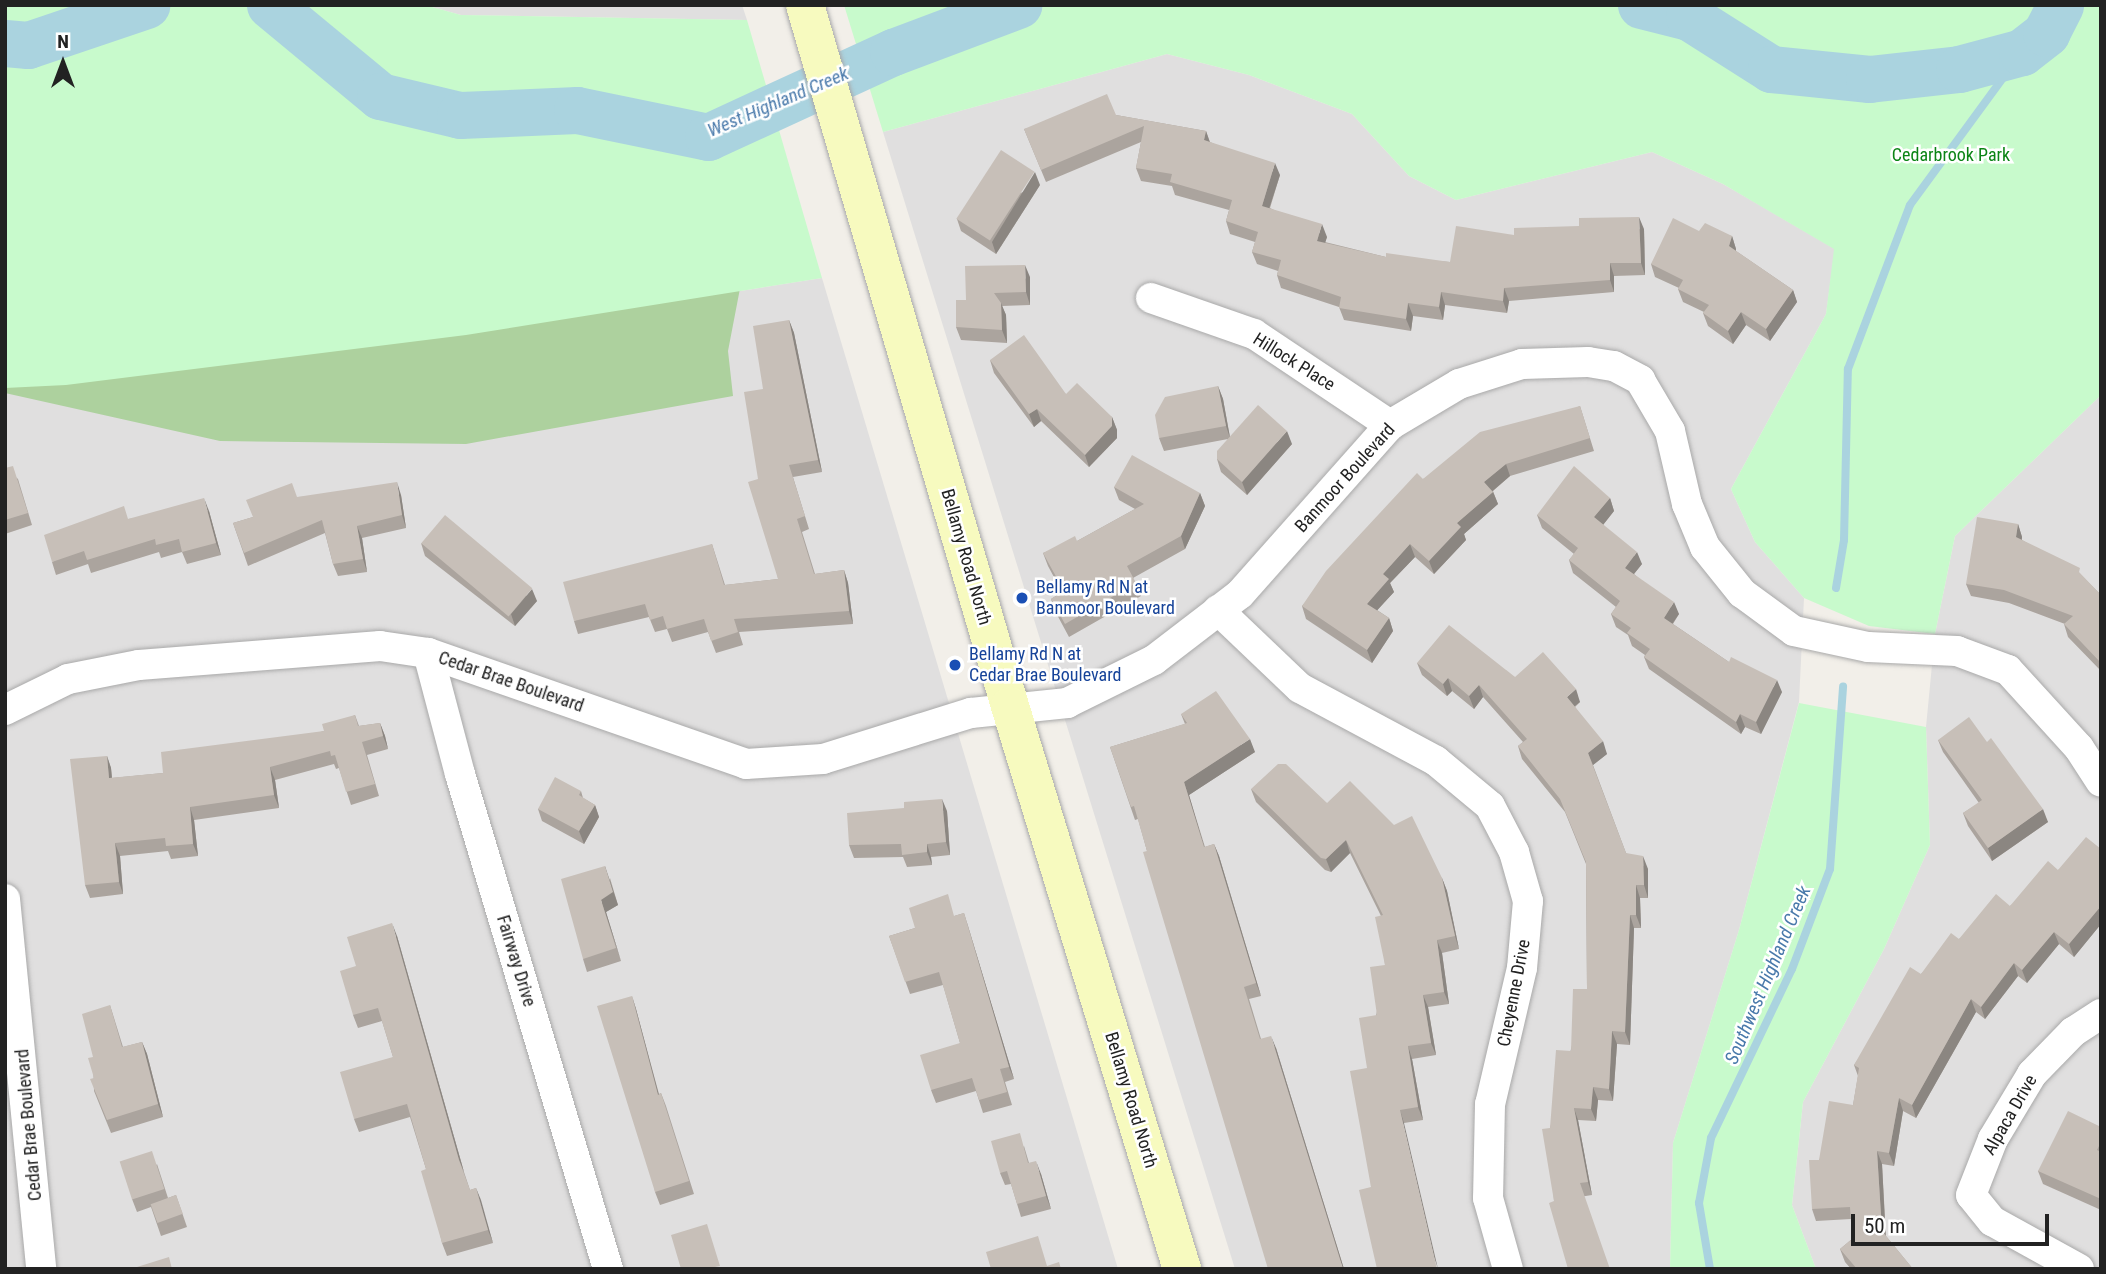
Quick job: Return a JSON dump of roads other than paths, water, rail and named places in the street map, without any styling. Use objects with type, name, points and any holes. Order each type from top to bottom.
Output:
[{"type":"street","name":"Bellamy Road North","points":[[805,5],[1010,706],[1182,1269]]},
{"type":"street","name":"Hillock Place","points":[[1151,298],[1254,334],[1390,425]]},
{"type":"street","name":"Banmoor Boulevard","points":[[1010,706],[1067,702],[1154,660],[1240,594],[1390,425],[1459,384],[1522,364],[1615,366],[1640,380],[1670,431],[1687,505],[1705,547],[1742,593],[1794,631],[1868,647],[1957,651],[2008,670],[2079,748],[2101,782]]},
{"type":"street","name":"Cheyenne Drive","points":[[1218,611],[1300,688],[1436,761],[1490,806],[1514,852],[1528,901],[1522,968],[1490,1104],[1488,1198],[1508,1269]]},
{"type":"street","name":"Cedar Brae Boulevard","points":[[5,710],[68,679],[139,665],[380,646],[428,653],[746,764],[823,759],[971,713],[1010,706]]},
{"type":"street","name":"Fairway Drive","points":[[428,653],[460,774],[608,1269]]},
{"type":"street","name":"Cedar Brae Boulevard","points":[[5,899],[41,1269]]},
{"type":"street","name":"Alpaca Drive","points":[[2079,1269],[1992,1221],[1971,1195],[1993,1139],[2032,1074],[2073,1032],[2101,1014]]},
{"type":"waterway","name":"West Highland Creek","points":[[5,43],[28,45],[146,5]]},
{"type":"waterway","name":"West Highland Creek","points":[[270,5],[380,96],[460,115],[577,110],[708,137],[893,52],[1018,5]]},
{"type":"waterway","name":"West Highland Creek","points":[[1641,5],[1689,17],[1771,69],[1869,79],[1959,69],[2022,52],[2046,33],[2060,5]]},
{"type":"waterway","name":"Southwest Highland Creek","points":[[1836,588],[1844,540],[1848,369],[1910,205],[2022,52]]},
{"type":"waterway","name":"Southwest Highland Creek","points":[[1710,1269],[1699,1203],[1711,1138],[1792,969],[1830,869],[1843,686]]},
{"type":"place","name":"Bellamy Rd N at Banmoor Boulevard","points":[[1022,598]]},
{"type":"place","name":"Bellamy Rd N at Cedar Brae Boulevard","points":[[955,665]]},
{"type":"park label","name":"Cedarbrook Park","points":[[1951,155]]}]
